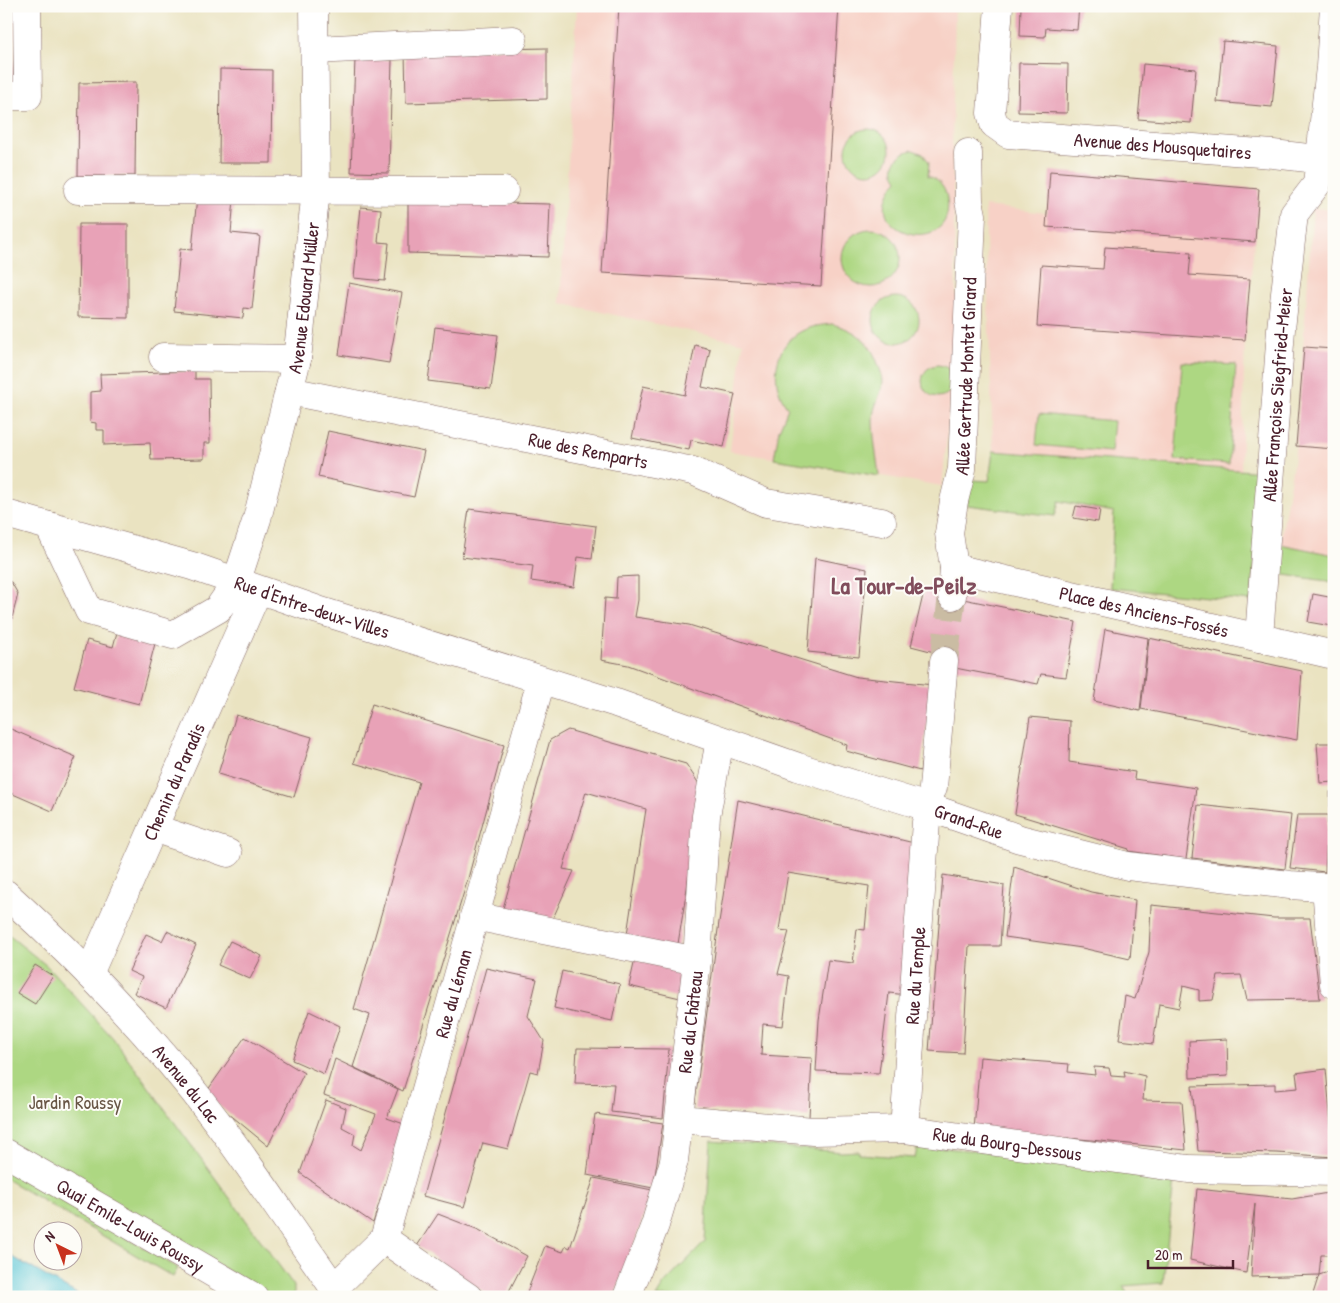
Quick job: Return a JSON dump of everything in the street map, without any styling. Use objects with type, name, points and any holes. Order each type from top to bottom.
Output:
[{"type":"street","points":[[6,96],[28,96],[27,6]]},
{"type":"street","name":"Avenue Edouard Müller","points":[[247,586],[257,519],[297,359],[316,191],[314,6]]},
{"type":"street","name":"Avenue des Mousquetaires","points":[[999,6],[991,113],[994,124],[1008,134],[1273,154],[1327,161]]},
{"type":"street","name":"Allée Françoise Siegfried-Meier","points":[[1259,638],[1281,329],[1294,214],[1317,184],[1327,161],[1334,6]]},
{"type":"street","points":[[315,50],[513,40]]},
{"type":"street","name":"Allée Gertrude Montet Girard","points":[[952,596],[954,568],[949,533],[962,459],[972,215],[969,201],[968,153]]},
{"type":"street","points":[[78,190],[504,191]]},
{"type":"street","points":[[163,357],[297,359]]},
{"type":"street","name":"Rue des Remparts","points":[[289,391],[693,471],[766,503],[882,522]]},
{"type":"street","name":"Rue d'Entre-deux-Villes","points":[[6,514],[192,566],[247,586],[541,682],[616,703]]},
{"type":"street","points":[[49,526],[89,611],[173,636],[218,609],[247,586]]},
{"type":"street","name":"Place des Anciens-Fossés","points":[[954,568],[1334,656]]},
{"type":"street","name":"Chemin du Paradis","points":[[88,974],[153,828],[247,586]]},
{"type":"street","points":[[933,788],[944,661]]},
{"type":"street","name":"Rue du Léman","points":[[384,1239],[541,682]]},
{"type":"street","name":"Grand-Rue","points":[[616,703],[720,740],[1020,839],[1119,864],[1290,885],[1330,887]]},
{"type":"street","name":"Rue du Château","points":[[627,1297],[655,1225],[674,1161],[697,961],[706,816],[720,740]]},
{"type":"street","name":"Rue du Temple","points":[[904,1129],[926,822]]},
{"type":"street","points":[[153,828],[228,854]]},
{"type":"street","points":[[1330,887],[1334,984]]},
{"type":"street","name":"Avenue du Lac","points":[[6,894],[88,974],[142,1032],[217,1122],[333,1292]]},
{"type":"street","points":[[474,916],[697,961]]},
{"type":"street","name":"Rue du Bourg-Dessous","points":[[680,1119],[813,1131],[904,1129],[1188,1169],[1334,1172]]},
{"type":"street","name":"Quai Emile-Louis Roussy","points":[[6,1153],[254,1297]]},
{"type":"street","points":[[333,1292],[384,1239],[468,1297]]},
{"type":"shaded area","points":[[577,6],[955,6],[952,150],[957,335],[942,486],[730,451],[743,343],[560,303]]},
{"type":"shaded area","points":[[1050,171],[1259,189],[1245,340],[1241,471],[993,451],[985,206],[1047,213]]},
{"type":"shaded area","points":[[1313,208],[1334,210],[1334,555],[1280,544],[1296,446]]},
{"type":"green space","points":[[868,129],[880,133],[886,139],[890,151],[886,163],[880,169],[868,173],[856,169],[850,163],[846,151],[850,139],[856,133]]},
{"type":"green space","points":[[913,150],[923,154],[929,162],[928,176],[941,184],[947,198],[946,218],[937,229],[923,234],[908,233],[895,226],[887,214],[886,199],[898,180],[894,169],[896,160],[903,154]]},
{"type":"green space","points":[[865,229],[877,229],[892,237],[900,252],[900,264],[892,279],[877,287],[865,287],[850,279],[842,264],[842,252],[850,237]]},
{"type":"green space","points":[[896,297],[909,301],[915,307],[919,320],[915,333],[909,339],[896,343],[883,339],[877,333],[873,320],[877,307],[883,301]]},
{"type":"green space","points":[[832,324],[855,333],[866,343],[875,356],[881,373],[883,382],[873,419],[879,476],[774,459],[779,430],[788,408],[778,388],[776,377],[780,355],[792,337],[802,331]]},
{"type":"green space","points":[[1182,362],[1236,365],[1229,464],[1175,460]]},
{"type":"green space","points":[[938,365],[949,370],[954,381],[949,392],[938,397],[927,392],[922,381],[927,370]]},
{"type":"green space","points":[[1039,414],[1114,421],[1111,452],[1036,445]]},
{"type":"green space","points":[[993,451],[1263,472],[1251,601],[1110,588],[1114,512],[1059,501],[1055,516],[967,505],[971,480],[989,481]]},
{"type":"green space","points":[[1280,544],[1334,555],[1334,582],[1278,574]]},
{"type":"green space","name":"Jardin Roussy","points":[[6,933],[47,966],[113,1038],[294,1286],[294,1297],[273,1297],[6,1141]]},
{"type":"green space","points":[[711,1141],[842,1152],[859,1151],[859,1154],[915,1158],[917,1149],[931,1147],[1027,1155],[1174,1180],[1163,1283],[1123,1286],[1129,1297],[656,1297],[664,1284],[705,1242]]},
{"type":"green space","points":[[6,1167],[178,1268],[173,1277],[82,1224],[82,1220],[76,1220],[6,1179]]},
{"type":"water","points":[[6,1253],[32,1268],[32,1270],[35,1270],[82,1297],[6,1297]]},
{"type":"building","points":[[6,6],[15,6],[13,83],[6,84]]},
{"type":"building","points":[[619,6],[839,6],[821,286],[602,273]]},
{"type":"building","points":[[1021,6],[1079,6],[1077,30],[1046,28],[1045,37],[1020,36]]},
{"type":"building","points":[[1223,41],[1278,46],[1272,107],[1217,102]]},
{"type":"building","points":[[547,48],[547,99],[406,103],[405,51]]},
{"type":"building","points":[[355,59],[392,60],[389,173],[351,172]]},
{"type":"building","points":[[1019,63],[1068,64],[1067,113],[1018,112]]},
{"type":"building","points":[[1143,64],[1196,69],[1191,123],[1138,119]]},
{"type":"building","points":[[220,69],[272,70],[271,163],[219,163]]},
{"type":"building","points":[[136,82],[135,176],[78,176],[79,83]]},
{"type":"building","points":[[1050,171],[1259,189],[1255,242],[1046,227]]},
{"type":"building","points":[[197,196],[234,199],[231,233],[260,236],[252,309],[244,308],[243,318],[174,311],[180,249],[192,250]]},
{"type":"building","points":[[408,201],[550,204],[548,257],[408,253]]},
{"type":"building","points":[[361,207],[381,209],[378,242],[389,243],[385,281],[354,278]]},
{"type":"building","points":[[79,224],[128,224],[128,318],[78,317]]},
{"type":"building","points":[[1105,247],[1191,253],[1189,275],[1250,279],[1245,340],[1037,326],[1041,265],[1103,269]]},
{"type":"building","points":[[349,283],[402,293],[389,363],[339,355]]},
{"type":"building","points":[[435,327],[498,335],[491,389],[428,381]]},
{"type":"building","points":[[695,345],[710,349],[702,387],[735,394],[724,447],[691,440],[689,450],[632,438],[643,386],[685,395]]},
{"type":"building","points":[[1304,347],[1334,349],[1334,449],[1296,446]]},
{"type":"building","points":[[195,371],[195,379],[209,379],[210,443],[204,443],[204,459],[151,460],[150,443],[104,445],[104,430],[96,430],[96,423],[90,422],[90,392],[101,391],[100,374]]},
{"type":"building","points":[[328,431],[424,451],[414,497],[318,477]]},
{"type":"building","points":[[1076,506],[1100,510],[1098,522],[1073,518]]},
{"type":"building","points":[[469,509],[596,526],[592,559],[578,557],[574,587],[531,581],[533,566],[462,557]]},
{"type":"building","points":[[815,558],[867,569],[859,657],[808,652]]},
{"type":"building","points":[[638,576],[638,600],[635,617],[689,625],[857,677],[933,685],[920,771],[846,751],[847,745],[628,665],[601,660],[605,598],[616,599],[617,577]]},
{"type":"building","points":[[6,581],[11,582],[18,594],[8,634]]},
{"type":"building","points":[[924,591],[1076,622],[1066,677],[1041,674],[1038,684],[955,668],[938,653],[911,646]]},
{"type":"building","points":[[1313,594],[1334,598],[1331,626],[1308,622]]},
{"type":"building","points":[[123,610],[161,621],[139,704],[74,687],[87,640],[113,647]]},
{"type":"building","points":[[1105,629],[1148,638],[1140,711],[1094,701]]},
{"type":"building","points":[[1149,638],[1302,671],[1297,740],[1141,709]]},
{"type":"building","points":[[1332,700],[1334,700],[1334,717],[1331,716]]},
{"type":"building","points":[[372,704],[504,745],[467,882],[403,1091],[353,1067],[370,1015],[354,1009],[419,782],[354,763]]},
{"type":"building","points":[[236,715],[312,737],[294,797],[218,774]]},
{"type":"building","points":[[1030,717],[1070,721],[1069,762],[1135,772],[1134,779],[1196,788],[1186,859],[1128,851],[1129,849],[1015,814]]},
{"type":"building","points":[[6,727],[76,757],[52,811],[6,791]]},
{"type":"building","points":[[568,730],[686,764],[699,784],[687,888],[677,950],[626,941],[646,809],[586,792],[563,869],[574,871],[550,925],[502,912],[550,740]]},
{"type":"building","points":[[1317,743],[1334,743],[1334,782],[1320,783]]},
{"type":"building","points":[[1330,792],[1334,792],[1334,871],[1330,871]]},
{"type":"building","points":[[738,800],[918,844],[907,995],[889,993],[879,1073],[816,1071],[819,1020],[828,960],[853,963],[857,929],[865,930],[869,886],[788,873],[779,930],[789,931],[778,974],[789,976],[783,1026],[763,1024],[761,1055],[812,1058],[809,1117],[694,1109],[719,922]]},
{"type":"building","points":[[1198,805],[1291,815],[1285,869],[1192,858]]},
{"type":"building","points":[[1297,815],[1328,815],[1325,872],[1290,868]]},
{"type":"building","points":[[1014,867],[1091,892],[1135,900],[1130,959],[1082,948],[1005,937]]},
{"type":"building","points":[[943,875],[1004,885],[1000,946],[969,946],[963,1053],[929,1051]]},
{"type":"building","points":[[1151,905],[1274,918],[1310,918],[1320,999],[1247,1000],[1241,975],[1218,976],[1213,1000],[1199,1001],[1199,990],[1183,986],[1179,1008],[1159,1004],[1153,1044],[1119,1040],[1125,996],[1135,999],[1149,952]]},
{"type":"building","points":[[167,931],[196,945],[166,1008],[134,993],[142,977],[129,971],[146,934],[162,941]]},
{"type":"building","points":[[230,941],[262,956],[250,979],[218,965]]},
{"type":"building","points":[[635,959],[686,971],[680,998],[629,986]]},
{"type":"building","points":[[35,965],[53,976],[35,1004],[17,993]]},
{"type":"building","points":[[486,968],[537,979],[528,1016],[544,1041],[538,1073],[530,1071],[508,1149],[483,1143],[464,1207],[423,1196]]},
{"type":"building","points":[[562,971],[620,984],[612,1021],[554,1008]]},
{"type":"building","points":[[309,1011],[340,1026],[324,1074],[292,1060]]},
{"type":"building","points":[[245,1037],[304,1073],[268,1146],[205,1094]]},
{"type":"building","points":[[1227,1039],[1228,1076],[1190,1078],[1189,1041]]},
{"type":"building","points":[[577,1048],[669,1049],[663,1118],[611,1112],[614,1084],[575,1083]]},
{"type":"building","points":[[980,1057],[1069,1064],[1068,1072],[1095,1075],[1094,1067],[1109,1068],[1111,1076],[1125,1077],[1124,1071],[1145,1076],[1143,1100],[1182,1101],[1186,1150],[974,1130]]},
{"type":"building","points":[[335,1059],[398,1089],[387,1118],[404,1124],[373,1223],[300,1173],[326,1100],[346,1108],[342,1127],[355,1134],[353,1145],[361,1150],[376,1114],[324,1095]]},
{"type":"building","points":[[1326,1069],[1334,1157],[1198,1151],[1192,1086],[1275,1084],[1275,1090],[1298,1088],[1296,1073]]},
{"type":"building","points":[[595,1114],[663,1123],[653,1188],[587,1175]]},
{"type":"building","points":[[594,1178],[652,1190],[625,1272],[613,1297],[525,1297],[545,1246],[563,1252],[566,1246],[570,1248]]},
{"type":"building","points":[[1197,1189],[1292,1199],[1334,1192],[1334,1255],[1321,1255],[1319,1275],[1251,1277],[1255,1204],[1246,1273],[1190,1260]]},
{"type":"building","points":[[438,1214],[479,1230],[527,1256],[506,1297],[491,1297],[417,1246]]},
{"type":"building","points":[[1334,1270],[1334,1297],[1312,1297],[1319,1275]]},
{"type":"tunnel","points":[[944,661],[952,596]]},
{"type":"district","name":"La Tour-de-Peilz","points":[[904,586]]}]
